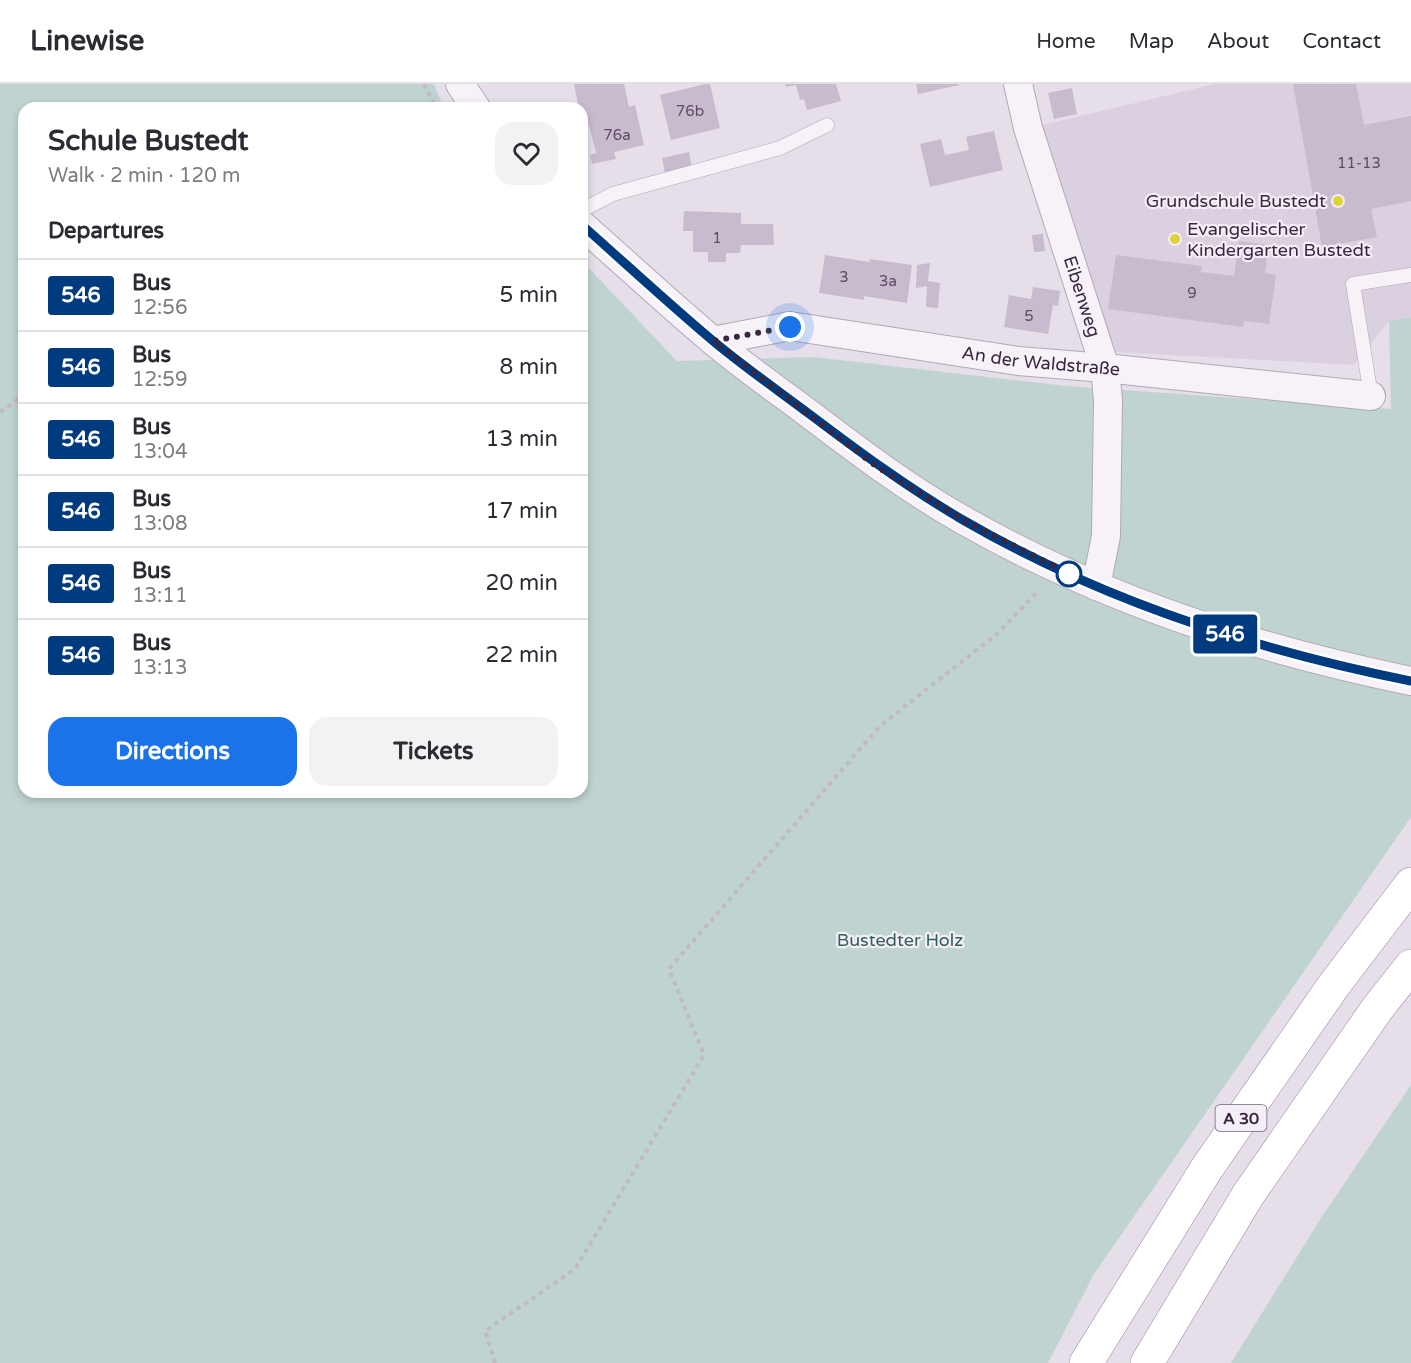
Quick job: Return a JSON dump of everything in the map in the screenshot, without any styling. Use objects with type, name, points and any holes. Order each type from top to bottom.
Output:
[{"type":"highway","name":"A 30","points":[[1086,1363],[1207,1168],[1334,985],[1411,884]]},
{"type":"highway","name":"A 30","points":[[1147,1363],[1248,1195],[1377,1009],[1411,966]]},
{"type":"street","points":[[460,84],[472,102]]},
{"type":"street","name":"Eibenweg","points":[[1018,84],[1028,128],[1105,368],[1108,400],[1106,536],[1096,586]]},
{"type":"street","points":[[588,230],[713,341],[876,466],[963,520],[1059,570],[1166,614],[1268,648],[1411,681]]},
{"type":"street","name":"An der Waldstraße","points":[[713,341],[790,327],[1018,361],[1371,396]]},
{"type":"lane","points":[[588,207],[613,194],[780,148],[827,125]]},
{"type":"lane","points":[[1371,396],[1353,284],[1411,275]]},
{"type":"path","points":[[424,84],[433,102]]},
{"type":"path","points":[[0,412],[18,399]]},
{"type":"path","points":[[495,1363],[485,1331],[575,1269],[704,1054],[669,969],[880,726],[997,634],[1059,570]]},
{"type":"shaded area","points":[[1215,84],[1411,84],[1411,317],[1389,321],[1354,365],[1114,352],[1038,126]]},
{"type":"green space","name":"Bustedter Holz","points":[[0,84],[434,84],[442,102],[18,102],[18,798],[588,798],[588,267],[677,361],[813,357],[1067,386],[1391,409],[1389,321],[1411,317],[1411,817],[1094,1274],[1048,1363],[0,1363]]},
{"type":"green space","points":[[1411,1085],[1411,1363],[1231,1363],[1321,1218]]},
{"type":"building","points":[[574,84],[624,84],[629,107],[635,105],[644,145],[614,152],[616,159],[592,164],[590,155],[596,153],[588,125],[588,102],[578,102]]},
{"type":"building","points":[[710,84],[720,128],[671,140],[660,95]]},
{"type":"building","points":[[785,84],[836,84],[841,101],[807,110],[804,99],[800,100],[796,85],[786,87]]},
{"type":"building","points":[[916,84],[959,84],[959,85],[918,94]]},
{"type":"building","points":[[1293,84],[1356,84],[1364,125],[1411,116],[1411,201],[1371,209],[1377,237],[1322,247]]},
{"type":"building","points":[[1072,88],[1077,114],[1054,119],[1048,93]]},
{"type":"building","points":[[994,131],[1003,170],[930,187],[920,144],[941,139],[945,155],[969,150],[966,137]]},
{"type":"building","points":[[689,152],[692,167],[665,173],[662,158]]},
{"type":"building","points":[[684,211],[741,213],[741,224],[773,224],[774,245],[741,245],[740,253],[726,253],[726,262],[708,262],[708,252],[693,252],[693,231],[683,231]]},
{"type":"building","points":[[1043,234],[1045,251],[1034,252],[1032,235]]},
{"type":"building","points":[[1239,241],[1269,245],[1265,273],[1276,275],[1269,324],[1244,321],[1243,327],[1108,309],[1116,255],[1202,266],[1201,272],[1234,276]]},
{"type":"building","points":[[825,255],[869,262],[870,259],[912,265],[907,303],[864,296],[864,300],[819,293]]},
{"type":"building","points":[[930,263],[928,281],[940,283],[938,308],[926,307],[927,286],[916,288],[917,265]]},
{"type":"building","points":[[1033,287],[1060,291],[1058,306],[1053,305],[1048,334],[1004,327],[1009,295],[1031,299]]},
{"type":"bus line","name":"546","points":[[588,230],[713,341],[876,466],[963,520],[1059,570],[1166,614],[1268,648],[1411,681]]},
{"type":"place","name":"Grundschule Bustedt","points":[[1338,201]]},
{"type":"place","name":"Evangelischer Kindergarten Bustedt","points":[[1175,239]]},
{"type":"route","points":[[790,327],[713,341],[876,466],[963,520],[1078,578],[1069,574]]}]
